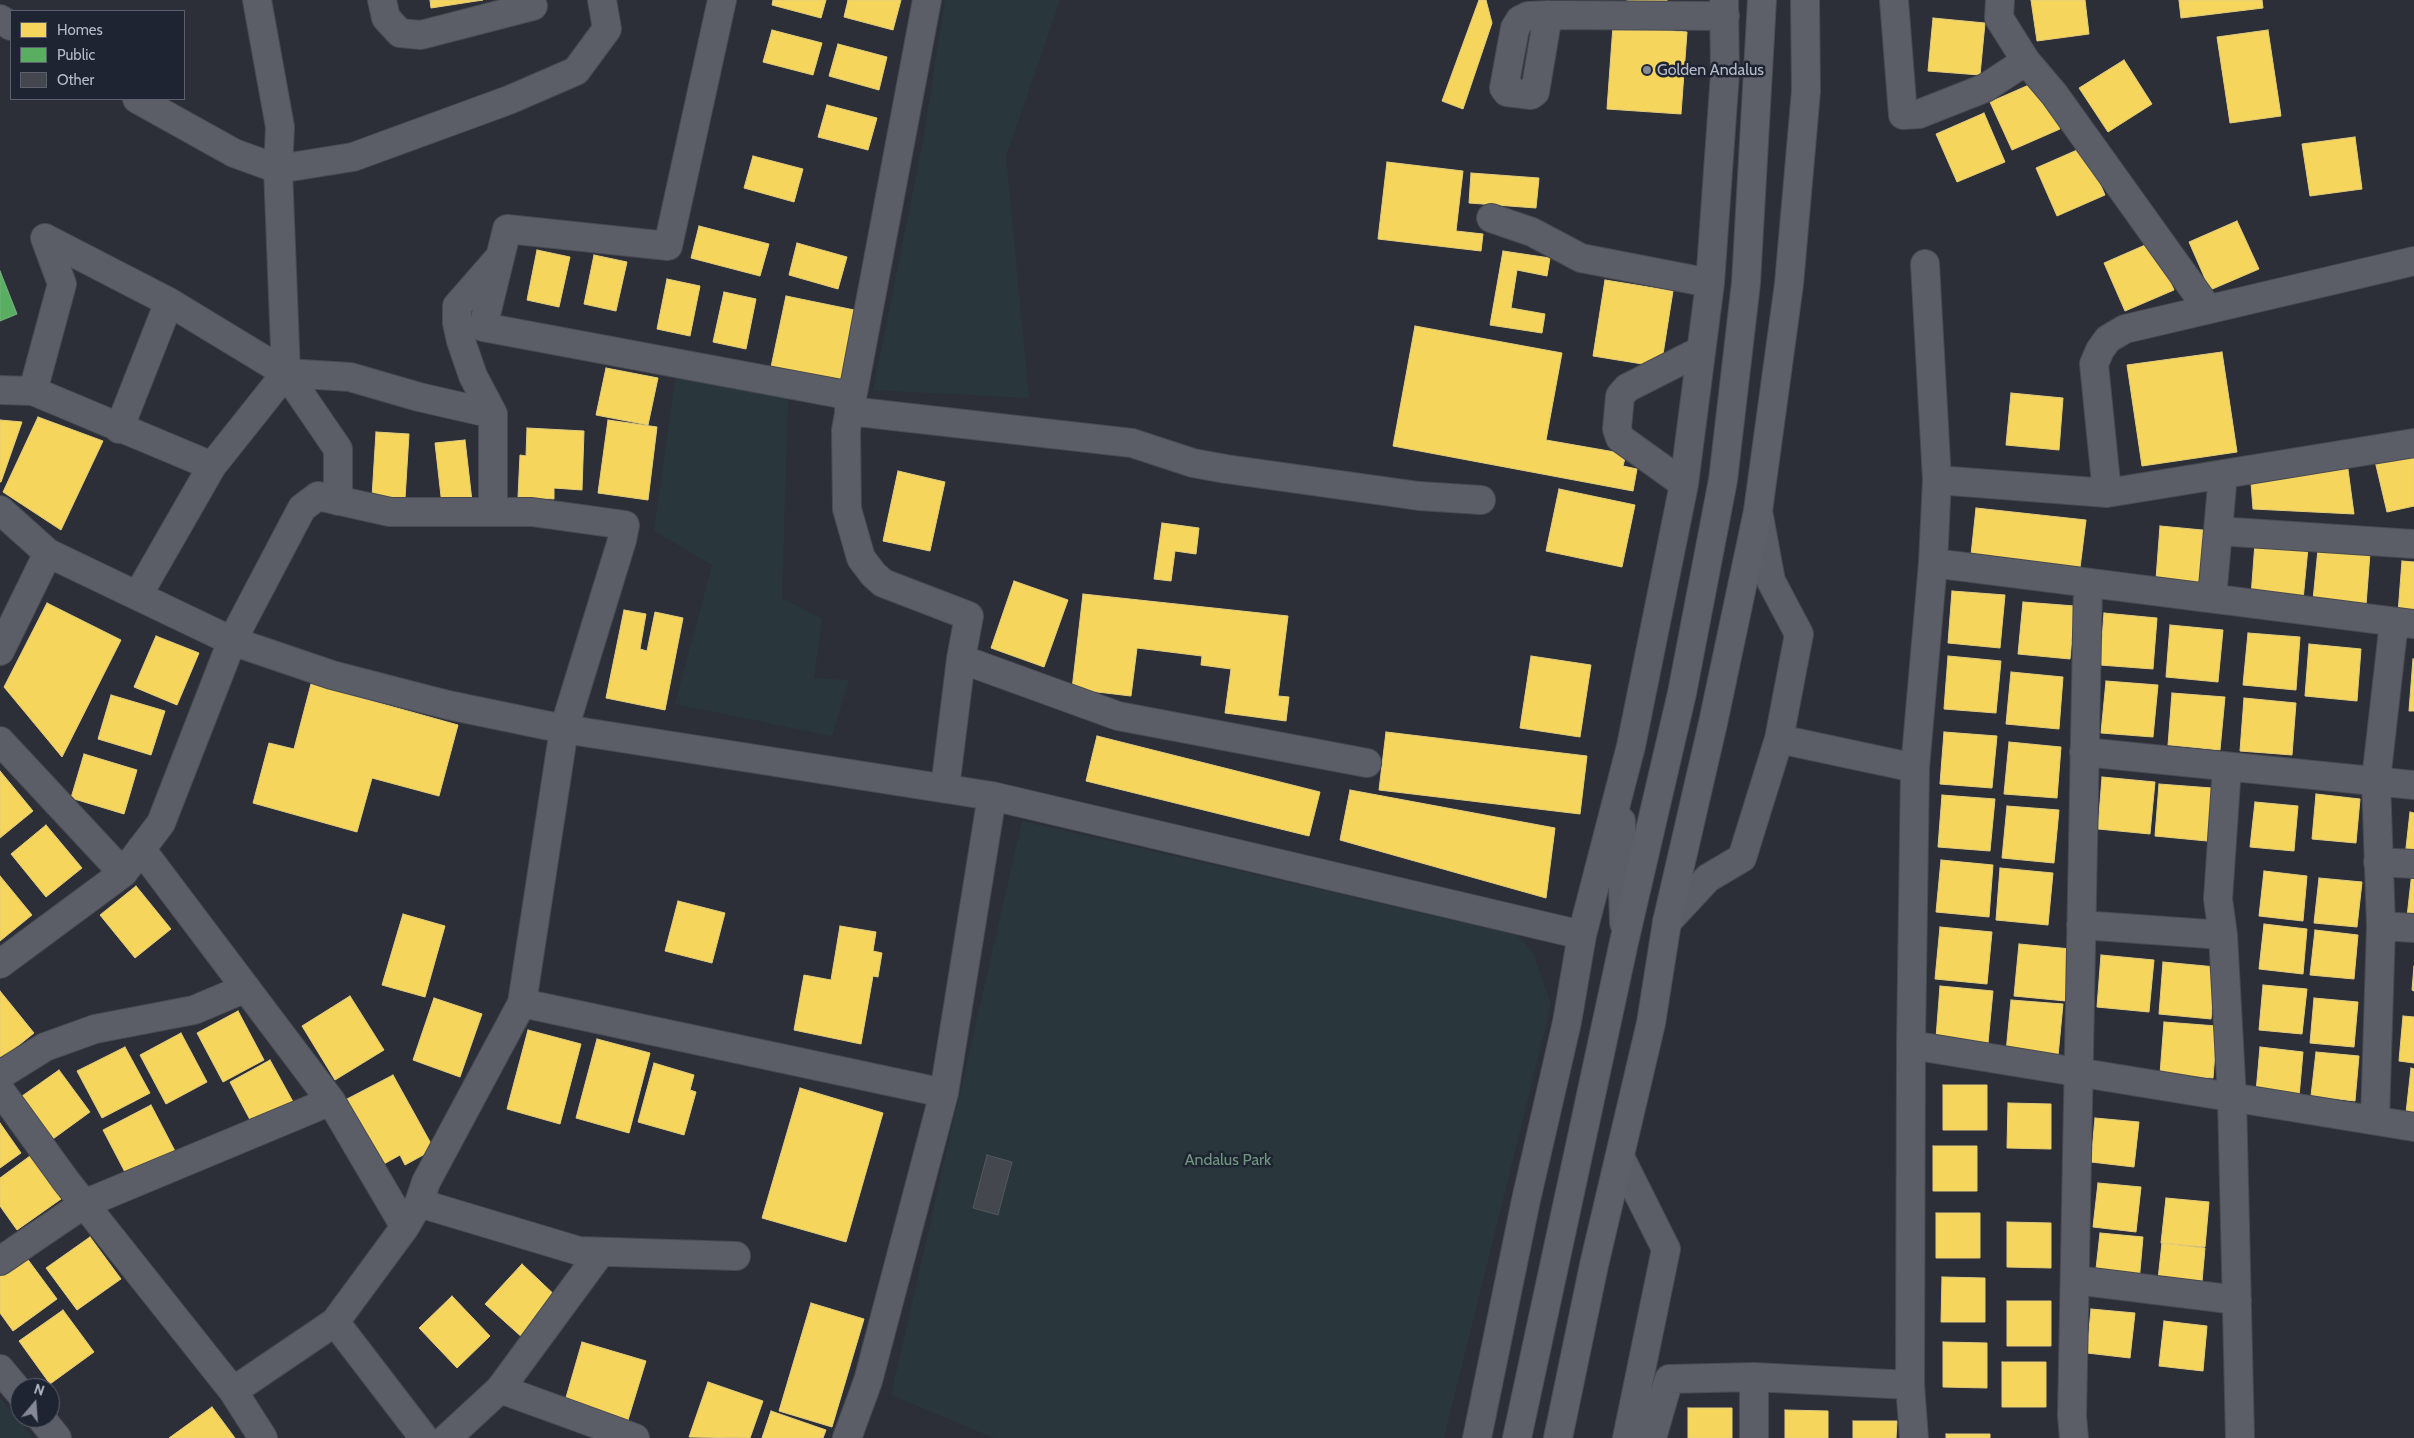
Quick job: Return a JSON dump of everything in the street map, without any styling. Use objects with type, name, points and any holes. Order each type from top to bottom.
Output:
[{"type":"main road","points":[[1517,1438],[1624,942],[1682,693],[1723,480],[1746,283],[1762,0]]},
{"type":"main road","points":[[1558,1438],[1651,1023],[1667,922],[1715,713],[1758,511],[1788,284],[1806,91],[1805,0]]},
{"type":"street","points":[[138,594],[212,466],[286,373],[278,169],[280,127],[257,0]]},
{"type":"street","points":[[382,0],[386,18],[400,33],[421,35],[533,6]]},
{"type":"street","points":[[139,100],[234,153],[278,169],[353,157],[509,100],[576,71],[607,29],[602,0]]},
{"type":"street","points":[[722,0],[668,246],[507,229],[483,326],[851,403],[1132,443],[1193,463],[1226,469],[1419,496],[1481,500]]},
{"type":"street","points":[[927,0],[846,430],[847,510],[862,558],[873,574],[883,583],[969,616],[961,659],[945,788]]},
{"type":"street","points":[[1894,0],[1903,115],[1919,114],[1985,88],[2026,61]]},
{"type":"street","points":[[2000,0],[1999,18],[2026,61],[2054,94],[2208,309]]},
{"type":"street","points":[[1477,1438],[1526,1200],[1567,1022],[1582,936],[1633,738],[1684,484],[1710,283],[1725,73],[1724,8],[1590,8],[1548,15]]},
{"type":"street","points":[[1491,218],[1532,232],[1581,258],[1710,283]]},
{"type":"street","points":[[33,391],[62,284],[45,238],[168,302],[286,373],[338,449],[338,501]]},
{"type":"street","points":[[493,512],[493,414],[473,376],[461,341],[457,323],[457,306],[500,256]]},
{"type":"street","points":[[2107,493],[2094,364],[2100,350],[2108,339],[2124,329],[2414,260]]},
{"type":"street","points":[[1914,1438],[1910,1385],[1911,1045],[1915,768],[1933,563],[1937,480],[1925,264]]},
{"type":"street","points":[[119,429],[168,302]]},
{"type":"street","points":[[1684,484],[1620,438],[1617,429],[1620,396],[1627,388],[1700,351]]},
{"type":"street","points":[[286,373],[350,377],[418,397],[493,414]]},
{"type":"street","points":[[0,390],[33,391],[119,429],[212,466]]},
{"type":"street","points":[[1937,480],[2107,493],[2414,443]]},
{"type":"street","points":[[2212,598],[2223,474]]},
{"type":"street","points":[[0,964],[123,873],[160,823],[232,641],[302,508],[318,496],[390,512],[532,512],[625,525],[564,729],[522,1003],[426,1182],[419,1204],[405,1228],[335,1322],[233,1391]]},
{"type":"street","points":[[0,510],[48,552],[232,641],[332,675],[448,705],[564,729],[992,796],[1582,936]]},
{"type":"street","points":[[1667,922],[1708,878],[1742,858],[1779,739],[1798,634],[1771,581],[1758,511]]},
{"type":"street","points":[[2218,531],[2414,544]]},
{"type":"street","points":[[0,651],[48,552]]},
{"type":"street","points":[[1933,563],[2404,623],[2376,780],[2381,926],[2375,1120]]},
{"type":"street","points":[[2074,1438],[2075,1280],[2088,583]]},
{"type":"street","points":[[961,659],[1118,716],[1367,763]]},
{"type":"street","points":[[1779,739],[1915,768]]},
{"type":"street","points":[[0,741],[123,873]]},
{"type":"street","points":[[2084,752],[2414,785]]},
{"type":"street","points":[[2228,767],[2218,899],[2223,935],[2232,1098],[2240,1438]]},
{"type":"street","points":[[1620,790],[1624,942]]},
{"type":"street","points":[[847,1438],[868,1381],[944,1094],[992,796]]},
{"type":"street","points":[[141,849],[331,1101],[405,1228]]},
{"type":"street","points":[[2378,862],[2414,864]]},
{"type":"street","points":[[2081,925],[2223,935]]},
{"type":"street","points":[[2381,926],[2414,928]]},
{"type":"street","points":[[0,1075],[45,1047],[95,1029],[194,1010],[246,988]]},
{"type":"street","points":[[522,1003],[944,1094]]},
{"type":"street","points":[[1911,1045],[2414,1127]]},
{"type":"street","points":[[0,1090],[84,1204],[233,1391],[263,1438]]},
{"type":"street","points":[[0,1261],[84,1204],[331,1101]]},
{"type":"street","points":[[1620,1157],[1666,1249],[1628,1438]]},
{"type":"street","points":[[419,1204],[578,1251],[736,1256]]},
{"type":"street","points":[[447,1438],[500,1389],[600,1253]]},
{"type":"street","points":[[2075,1280],[2237,1300]]},
{"type":"street","points":[[335,1322],[424,1438]]},
{"type":"street","points":[[0,1369],[10,1381]]},
{"type":"street","points":[[1652,1438],[1669,1379],[1754,1377],[1910,1385]]},
{"type":"street","points":[[1754,1377],[1754,1438]]},
{"type":"street","points":[[500,1389],[635,1438]]},
{"type":"street","points":[[49,1428],[57,1438]]},
{"type":"green space","points":[[945,0],[1060,0],[1006,156],[1029,398],[873,390],[922,147]]},
{"type":"green space","points":[[676,374],[788,394],[782,598],[822,619],[814,678],[849,680],[832,736],[675,704],[712,565],[654,531]]},
{"type":"green space","name":"Andalus Park","points":[[1022,821],[1517,935],[1533,953],[1551,1005],[1444,1438],[994,1438],[891,1395]]},
{"type":"green space","points":[[0,1398],[10,1410],[10,1428],[25,1428],[33,1438],[0,1438]]},
{"type":"building: Homes","points":[[430,0],[483,0],[431,8]]},
{"type":"building: Homes","points":[[773,0],[826,0],[821,18],[772,5]]},
{"type":"building: Homes","points":[[848,0],[901,0],[893,30],[844,17]]},
{"type":"building: Homes","points":[[1479,0],[1486,0],[1492,23],[1463,109],[1442,101]]},
{"type":"building: Homes","points":[[1627,0],[1667,0],[1667,5]]},
{"type":"building: Homes","points":[[2031,0],[2085,0],[2089,34],[2037,41]]},
{"type":"building: Homes","points":[[2179,0],[2262,0],[2263,8],[2181,18]]},
{"type":"building: Homes","points":[[1933,18],[1985,23],[1980,75],[1928,71]]},
{"type":"building: Homes","name":"Golden Andalus","points":[[1613,26],[1687,32],[1681,114],[1607,109]]},
{"type":"building: Homes","points":[[772,30],[822,43],[813,75],[763,62]]},
{"type":"building: Homes","points":[[2268,30],[2281,116],[2230,123],[2217,37]]},
{"type":"building: Homes","points":[[838,44],[887,57],[879,90],[829,76]]},
{"type":"building: Homes","points":[[2124,60],[2152,104],[2108,132],[2079,88]]},
{"type":"building: Homes","points":[[2038,81],[2060,129],[2012,150],[1990,102]]},
{"type":"building: Homes","points":[[827,105],[877,118],[868,150],[818,137]]},
{"type":"building: Homes","points":[[1984,113],[2005,162],[1957,182],[1936,134]]},
{"type":"building: Homes","points":[[2355,137],[2362,189],[2310,196],[2302,144]]},
{"type":"building: Homes","points":[[2084,147],[2105,195],[2057,216],[2036,168]]},
{"type":"building: Homes","points":[[753,156],[803,169],[794,202],[744,188]]},
{"type":"building: Homes","points":[[1387,162],[1463,171],[1456,231],[1483,234],[1481,251],[1378,239]]},
{"type":"building: Homes","points":[[1471,173],[1539,178],[1536,208],[1469,203]]},
{"type":"building: Homes","points":[[2237,221],[2259,269],[2210,290],[2189,242]]},
{"type":"building: Homes","points":[[699,226],[769,244],[760,276],[691,258]]},
{"type":"building: Homes","points":[[2152,242],[2174,290],[2125,311],[2104,263]]},
{"type":"building: Homes","points":[[797,243],[847,257],[838,289],[789,275]]},
{"type":"building: Homes","points":[[537,250],[570,257],[559,307],[527,300]]},
{"type":"building: Homes","points":[[1503,251],[1550,258],[1547,276],[1517,270],[1511,308],[1545,314],[1542,333],[1490,325]]},
{"type":"building: Homes","points":[[594,255],[627,262],[616,311],[584,304]]},
{"type":"building: Homes","points":[[667,279],[700,286],[690,336],[657,329]]},
{"type":"building: Homes","points":[[1605,280],[1673,291],[1661,367],[1593,356]]},
{"type":"building: Homes","points":[[724,292],[756,299],[746,349],[713,342]]},
{"type":"building: Homes","points":[[786,296],[864,312],[849,383],[771,367]]},
{"type":"building: Homes","points":[[1415,326],[1562,353],[1546,440],[1626,454],[1623,466],[1637,469],[1633,491],[1393,446]]},
{"type":"building: Homes","points":[[2222,352],[2237,452],[2142,466],[2127,365]]},
{"type":"building: Homes","points":[[606,368],[658,378],[648,425],[596,415]]},
{"type":"building: Homes","points":[[2011,393],[2063,398],[2059,450],[2006,445]]},
{"type":"building: Homes","points":[[38,417],[103,441],[61,530],[3,492]]},
{"type":"building: Homes","points":[[0,420],[22,422],[1,482],[0,482]]},
{"type":"building: Homes","points":[[608,420],[657,427],[648,500],[598,493]]},
{"type":"building: Homes","points":[[527,428],[584,431],[582,490],[554,488],[554,499],[518,497],[520,455],[526,456]]},
{"type":"building: Homes","points":[[376,432],[409,434],[405,499],[372,497]]},
{"type":"building: Homes","points":[[465,440],[472,501],[442,505],[435,443]]},
{"type":"building: Homes","points":[[2414,453],[2414,506],[2387,512],[2375,461]]},
{"type":"building: Homes","points":[[2347,462],[2354,514],[2253,509],[2251,483]]},
{"type":"building: Homes","points":[[898,471],[945,482],[930,551],[883,541]]},
{"type":"building: Homes","points":[[1559,489],[1635,505],[1622,567],[1546,551]]},
{"type":"building: Homes","points":[[1976,508],[2086,520],[2080,568],[1971,555]]},
{"type":"building: Homes","points":[[1162,523],[1199,528],[1196,554],[1175,551],[1171,581],[1154,579]]},
{"type":"building: Homes","points":[[2160,526],[2213,531],[2208,583],[2156,579]]},
{"type":"building: Homes","points":[[2255,543],[2308,548],[2303,600],[2251,596]]},
{"type":"building: Homes","points":[[2318,549],[2370,553],[2366,605],[2313,600]]},
{"type":"building: Homes","points":[[2402,561],[2414,562],[2414,614],[2398,613]]},
{"type":"building: Homes","points":[[1014,581],[1068,600],[1044,667],[991,648]]},
{"type":"building: Homes","points":[[1952,591],[2005,595],[2000,648],[1948,643]]},
{"type":"building: Homes","points":[[1083,594],[1288,616],[1278,696],[1289,697],[1286,721],[1225,713],[1231,669],[1201,665],[1202,656],[1137,648],[1131,696],[1072,689]]},
{"type":"building: Homes","points":[[2023,602],[2075,606],[2070,659],[2018,654]]},
{"type":"building: Homes","points":[[47,603],[121,640],[62,757],[4,687]]},
{"type":"building: Homes","points":[[624,610],[646,614],[640,649],[647,651],[655,612],[683,618],[665,710],[606,698]]},
{"type":"building: Homes","points":[[2104,613],[2157,618],[2153,669],[2100,665]]},
{"type":"building: Homes","points":[[2170,625],[2223,630],[2218,682],[2166,677]]},
{"type":"building: Homes","points":[[2248,633],[2300,637],[2296,690],[2243,685]]},
{"type":"building: Homes","points":[[156,636],[199,653],[177,705],[134,687]]},
{"type":"building: Homes","points":[[2309,644],[2361,649],[2357,701],[2305,696]]},
{"type":"building: Homes","points":[[1531,656],[1591,665],[1580,737],[1520,728]]},
{"type":"building: Homes","points":[[1948,656],[2001,661],[1996,713],[1944,709]]},
{"type":"building: Homes","points":[[2413,659],[2414,711],[2409,711]]},
{"type":"building: Homes","points":[[2011,672],[2063,677],[2059,729],[2006,724]]},
{"type":"building: Homes","points":[[2106,681],[2158,685],[2153,737],[2101,733]]},
{"type":"building: Homes","points":[[311,684],[458,725],[439,796],[372,778],[357,832],[253,803],[269,743],[294,749]]},
{"type":"building: Homes","points":[[2172,693],[2225,697],[2220,750],[2168,745]]},
{"type":"building: Homes","points":[[111,695],[165,711],[151,755],[98,739]]},
{"type":"building: Homes","points":[[2244,698],[2296,703],[2292,755],[2240,751]]},
{"type":"building: Homes","points":[[1386,732],[1587,756],[1580,814],[1379,790]]},
{"type":"building: Homes","points":[[1944,732],[1997,736],[1992,788],[1940,784]]},
{"type":"building: Homes","points":[[1097,736],[1320,792],[1309,836],[1086,781]]},
{"type":"building: Homes","points":[[2009,742],[2061,747],[2057,798],[2004,794]]},
{"type":"building: Homes","points":[[84,754],[137,770],[124,814],[71,798]]},
{"type":"building: Homes","points":[[0,771],[33,811],[0,838]]},
{"type":"building: Homes","points":[[2102,777],[2155,782],[2150,834],[2098,829]]},
{"type":"building: Homes","points":[[2159,784],[2212,788],[2207,841],[2155,836]]},
{"type":"building: Homes","points":[[1350,790],[1555,828],[1546,898],[1340,840]]},
{"type":"building: Homes","points":[[2316,794],[2360,799],[2356,843],[2312,839]]},
{"type":"building: Homes","points":[[1942,795],[1995,799],[1990,851],[1938,847]]},
{"type":"building: Homes","points":[[2255,802],[2298,806],[2294,851],[2250,847]]},
{"type":"building: Homes","points":[[2007,806],[2059,810],[2054,863],[2002,858]]},
{"type":"building: Homes","points":[[2410,812],[2414,813],[2414,858],[2405,857]]},
{"type":"building: Homes","points":[[46,825],[82,868],[46,897],[11,854]]},
{"type":"building: Homes","points":[[1941,860],[1993,865],[1989,917],[1936,912]]},
{"type":"building: Homes","points":[[2000,868],[2053,873],[2048,925],[1996,920]]},
{"type":"building: Homes","points":[[2264,871],[2307,876],[2303,921],[2259,916]]},
{"type":"building: Homes","points":[[2412,872],[2414,872],[2414,917],[2407,917]]},
{"type":"building: Homes","points":[[0,876],[32,915],[0,941]]},
{"type":"building: Homes","points":[[2319,878],[2362,882],[2357,927],[2314,923]]},
{"type":"building: Homes","points":[[136,886],[171,929],[135,958],[100,915]]},
{"type":"building: Homes","points":[[678,901],[725,913],[712,963],[665,951]]},
{"type":"building: Homes","points":[[403,914],[445,926],[425,997],[382,985]]},
{"type":"building: Homes","points":[[2264,924],[2307,929],[2303,974],[2259,969]]},
{"type":"building: Homes","points":[[840,926],[876,932],[873,951],[882,953],[878,977],[873,976],[861,1044],[794,1030],[804,975],[831,980]]},
{"type":"building: Homes","points":[[1940,927],[1992,932],[1987,984],[1935,979]]},
{"type":"building: Homes","points":[[2315,930],[2358,935],[2354,979],[2310,975]]},
{"type":"building: Homes","points":[[2019,944],[2071,949],[2066,1001],[2014,996]]},
{"type":"building: Homes","points":[[2101,955],[2154,960],[2149,1012],[2097,1007]]},
{"type":"building: Homes","points":[[2163,962],[2216,967],[2211,1019],[2159,1014]]},
{"type":"building: Homes","points":[[2414,966],[2414,991],[2412,990]]},
{"type":"building: Homes","points":[[2263,985],[2307,989],[2302,1034],[2259,1030]]},
{"type":"building: Homes","points":[[1940,986],[1993,991],[1988,1043],[1936,1038]]},
{"type":"building: Homes","points":[[0,991],[34,1033],[0,1060]]},
{"type":"building: Homes","points":[[350,996],[384,1050],[335,1080],[302,1026]]},
{"type":"building: Homes","points":[[434,998],[482,1014],[460,1077],[413,1060]]},
{"type":"building: Homes","points":[[2314,998],[2358,1002],[2354,1047],[2310,1043]]},
{"type":"building: Homes","points":[[2011,1000],[2063,1004],[2058,1056],[2006,1052]]},
{"type":"building: Homes","points":[[238,1011],[264,1060],[223,1082],[197,1033]]},
{"type":"building: Homes","points":[[2403,1016],[2414,1017],[2414,1063],[2399,1061]]},
{"type":"building: Homes","points":[[2164,1022],[2217,1026],[2213,1078],[2160,1074]]},
{"type":"building: Homes","points":[[528,1030],[581,1044],[560,1124],[507,1109]]},
{"type":"building: Homes","points":[[181,1033],[207,1082],[166,1104],[140,1055]]},
{"type":"building: Homes","points":[[597,1039],[650,1053],[629,1133],[576,1118]]},
{"type":"building: Homes","points":[[125,1047],[150,1093],[102,1118],[77,1071]]},
{"type":"building: Homes","points":[[2260,1047],[2303,1052],[2299,1097],[2256,1092]]},
{"type":"building: Homes","points":[[2316,1052],[2359,1056],[2355,1101],[2311,1096]]},
{"type":"building: Homes","points":[[270,1060],[297,1109],[256,1131],[230,1082]]},
{"type":"building: Homes","points":[[654,1063],[694,1075],[690,1090],[696,1092],[684,1135],[638,1122]]},
{"type":"building: Homes","points":[[2411,1068],[2414,1069],[2414,1114],[2406,1113]]},
{"type":"building: Homes","points":[[59,1070],[90,1112],[46,1144],[15,1101]]},
{"type":"building: Homes","points":[[393,1075],[434,1149],[405,1165],[400,1155],[382,1165],[347,1099]]},
{"type":"building: Homes","points":[[1943,1085],[1987,1085],[1987,1130],[1943,1130]]},
{"type":"building: Homes","points":[[800,1088],[883,1113],[846,1242],[762,1218]]},
{"type":"building: Homes","points":[[2008,1103],[2051,1104],[2051,1149],[2007,1148]]},
{"type":"building: Homes","points":[[151,1105],[175,1151],[127,1176],[103,1130]]},
{"type":"building: Homes","points":[[2095,1118],[2139,1122],[2134,1167],[2091,1162]]},
{"type":"building: Homes","points":[[0,1123],[21,1153],[0,1168]]},
{"type":"building: Homes","points":[[1933,1146],[1977,1146],[1977,1191],[1933,1191]]},
{"type":"building: Homes","points":[[30,1156],[61,1199],[17,1230],[0,1206],[0,1178]]},
{"type":"building: Homes","points":[[2098,1183],[2141,1187],[2136,1232],[2093,1227]]},
{"type":"building: Homes","points":[[2166,1198],[2209,1202],[2205,1247],[2161,1243]]},
{"type":"building: Homes","points":[[1936,1213],[1980,1213],[1980,1258],[1936,1258]]},
{"type":"building: Homes","points":[[2007,1222],[2051,1223],[2051,1268],[2007,1267]]},
{"type":"building: Homes","points":[[2100,1233],[2143,1237],[2139,1282],[2095,1278]]},
{"type":"building: Homes","points":[[90,1237],[121,1279],[77,1310],[46,1268]]},
{"type":"building: Homes","points":[[2162,1243],[2205,1248],[2201,1293],[2157,1288]]},
{"type":"building: Homes","points":[[26,1257],[57,1299],[13,1331],[0,1313],[0,1275]]},
{"type":"building: Homes","points":[[522,1264],[560,1300],[524,1339],[485,1304]]},
{"type":"building: Homes","points":[[1942,1277],[1985,1278],[1985,1322],[1941,1322]]},
{"type":"building: Homes","points":[[452,1296],[490,1336],[457,1368],[419,1328]]},
{"type":"building: Homes","points":[[2007,1301],[2051,1301],[2051,1346],[2007,1346]]},
{"type":"building: Homes","points":[[811,1303],[864,1319],[832,1427],[779,1411]]},
{"type":"building: Homes","points":[[2091,1309],[2135,1313],[2130,1358],[2087,1353]]},
{"type":"building: Homes","points":[[63,1310],[94,1352],[58,1378],[46,1378],[19,1341]]},
{"type":"building: Homes","points":[[2164,1321],[2207,1326],[2203,1371],[2159,1366]]},
{"type":"building: Homes","points":[[582,1342],[646,1361],[628,1420],[565,1401]]},
{"type":"building: Homes","points":[[1943,1342],[1987,1343],[1987,1388],[1943,1387]]},
{"type":"building: Homes","points":[[2002,1362],[2046,1362],[2046,1407],[2002,1407]]},
{"type":"building: Homes","points":[[708,1382],[763,1401],[750,1438],[689,1437]]},
{"type":"building: Homes","points":[[212,1407],[235,1438],[169,1438]]},
{"type":"building: Homes","points":[[1688,1408],[1732,1408],[1732,1438],[1688,1438]]},
{"type":"building: Homes","points":[[1785,1410],[1828,1411],[1828,1438],[1785,1438]]},
{"type":"building: Homes","points":[[771,1411],[826,1430],[823,1438],[762,1438]]},
{"type":"building: Homes","points":[[1853,1421],[1897,1421],[1896,1438],[1853,1438]]},
{"type":"building: Homes","points":[[1946,1434],[1990,1434],[1990,1438],[1946,1438]]},
{"type":"building: Public","points":[[0,271],[17,314],[0,321]]},
{"type":"building: Other","points":[[987,1155],[1012,1162],[998,1215],[973,1208]]},
{"type":"place","name":"Golden Andalus","points":[[1647,70]]}]
